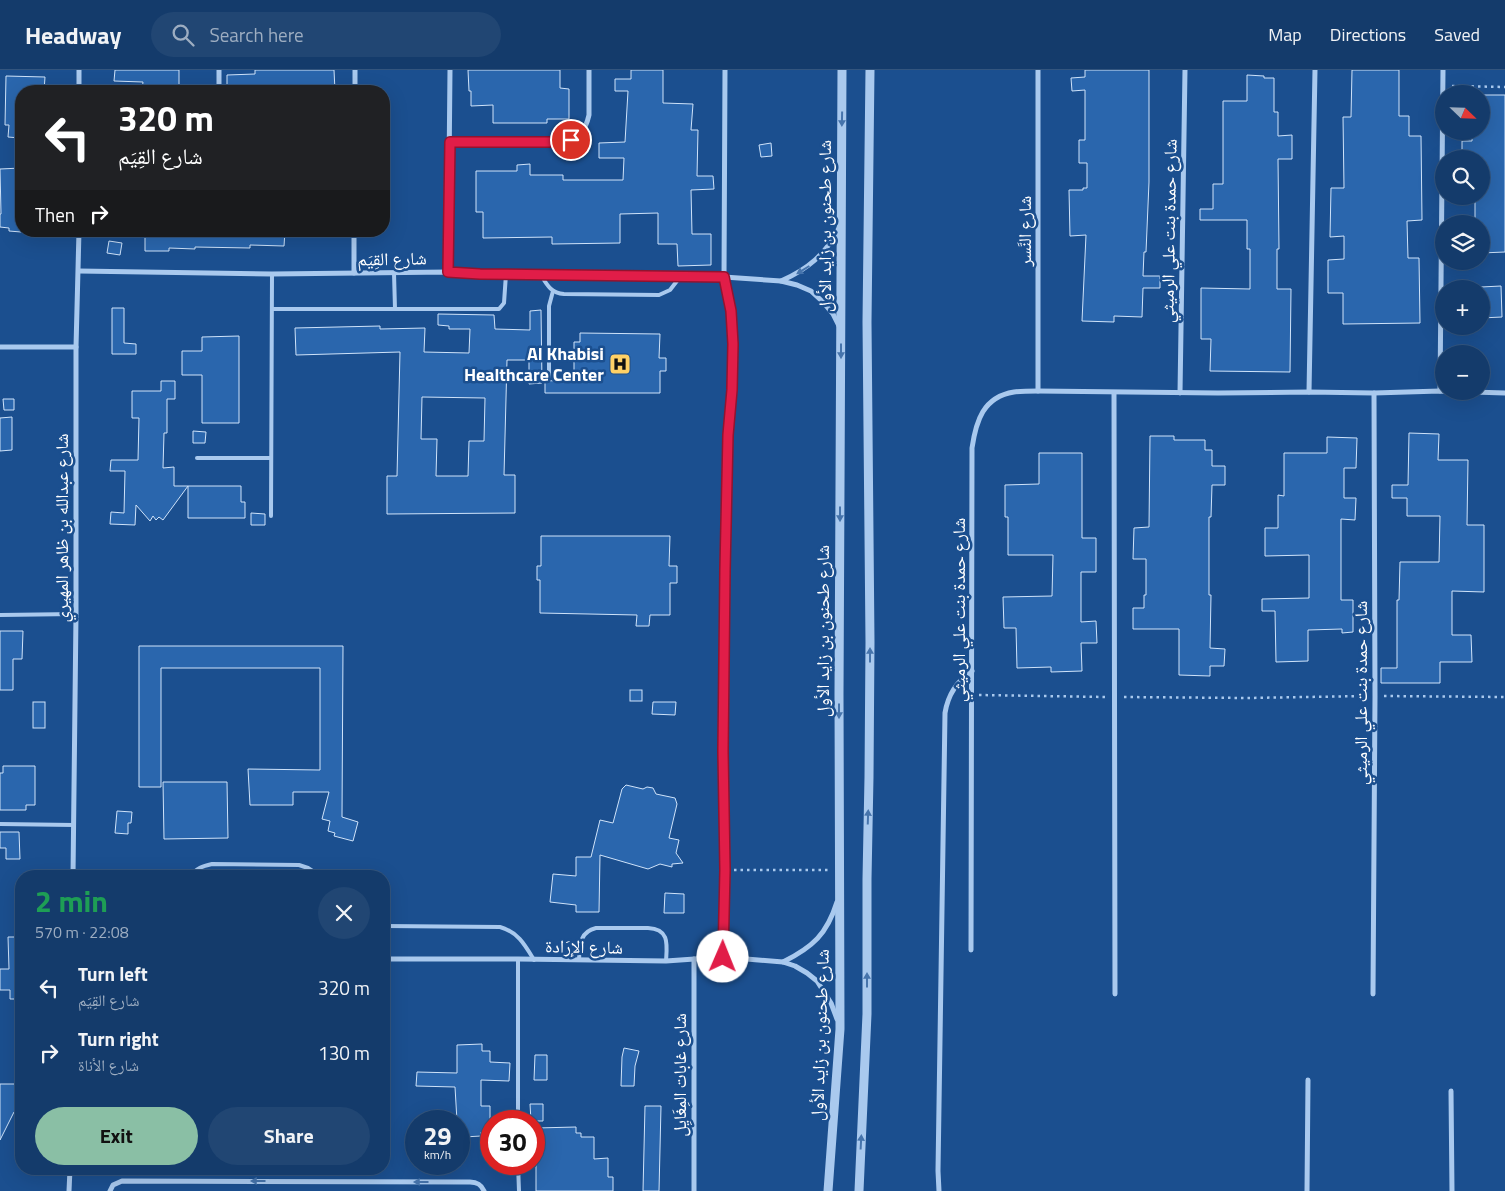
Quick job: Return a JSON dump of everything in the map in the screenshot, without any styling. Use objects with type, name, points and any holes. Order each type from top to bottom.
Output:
[{"type":"street","points":[[79,70],[79,85]]},
{"type":"street","points":[[219,70],[219,85]]},
{"type":"street","points":[[355,70],[355,85]]},
{"type":"street","points":[[448,272],[450,70]]},
{"type":"street","points":[[450,142],[560,142],[571,140],[579,135],[588,122],[589,70]]},
{"type":"street","points":[[723,957],[725,870],[723,751],[725,570],[728,435],[732,390],[733,344],[731,311],[724,277],[725,70]]},
{"type":"street","name":"شارع طحنون بن زايد الأول","points":[[828,1191],[840,1029],[840,225],[842,70]]},
{"type":"street","points":[[858,1191],[867,1014],[866,879],[870,642],[867,322],[871,70]]},
{"type":"street","name":"شارع النَّسر","points":[[1038,70],[1038,391]]},
{"type":"street","name":"شارع حمدة بنت علي الرميثي","points":[[1180,393],[1184,70]]},
{"type":"street","points":[[1310,392],[1315,70]]},
{"type":"street","points":[[1443,70],[1443,85]]},
{"type":"street","points":[[1440,345],[1442,140]]},
{"type":"street","name":"شارع القِيَم","points":[[781,281],[804,270],[823,254],[833,240],[840,225]]},
{"type":"street","name":"شارع عبدالله بن ظاهر المهيري","points":[[74,870],[76,347],[79,237]]},
{"type":"street","points":[[354,237],[354,273]]},
{"type":"street","name":"شارع القِيَم","points":[[79,271],[272,274],[448,272],[724,277],[781,281],[796,284],[817,296],[833,314],[841,328]]},
{"type":"street","points":[[0,347],[76,347]]},
{"type":"street","name":"شارع حمدة بنت علي الرميثي","points":[[972,950],[972,448],[975,429],[980,415],[988,404],[1001,396],[1014,392],[1038,391],[1114,393],[1435,391]]},
{"type":"street","points":[[1114,393],[1114,994]]},
{"type":"street","name":"شارع حمدة بنت علي الرميثي","points":[[1374,393],[1374,994]]},
{"type":"street","name":"شارع حمدة بنت علي الرميثي","points":[[1490,393],[1505,393]]},
{"type":"street","points":[[939,1191],[945,713],[946,704],[953,688],[965,675],[972,671]]},
{"type":"street","points":[[783,962],[809,947],[820,937],[828,925],[839,897]]},
{"type":"street","name":"شارع الإرَادة","points":[[390,959],[666,961],[723,957],[783,962],[807,972],[817,981],[832,1002],[840,1029]]},
{"type":"street","name":"شارع غابات المِغَايِل","points":[[694,959],[694,1191]]},
{"type":"street","points":[[1308,1080],[1308,1191]]},
{"type":"street","points":[[1451,1091],[1452,1191]]},
{"type":"street","points":[[70,1175],[70,1191]]},
{"type":"street","points":[[110,1191],[113,1185],[122,1181],[201,1181],[475,1182],[484,1191]]},
{"type":"lane","points":[[394,273],[395,309]]},
{"type":"lane","points":[[271,516],[272,274]]},
{"type":"lane","points":[[272,309],[499,308],[504,303],[506,274]]},
{"type":"lane","points":[[540,275],[553,291],[560,294],[658,295],[670,290],[680,277]]},
{"type":"lane","points":[[549,376],[549,306],[553,291]]},
{"type":"lane","points":[[197,458],[271,458]]},
{"type":"lane","points":[[0,615],[76,614]]},
{"type":"lane","points":[[0,824],[74,825]]},
{"type":"lane","points":[[197,870],[202,866],[212,864],[300,865],[311,870]]},
{"type":"lane","points":[[390,926],[500,927],[518,935],[534,960]]},
{"type":"lane","points":[[579,960],[581,939],[584,933],[589,930],[596,928],[648,928],[661,931],[665,936],[667,942],[666,961]]},
{"type":"lane","points":[[518,959],[518,1110]]},
{"type":"lane","points":[[518,1175],[519,1191]]},
{"type":"path","points":[[1490,87],[1505,87]]},
{"type":"path","points":[[972,695],[1247,698],[1375,696],[1505,697]]},
{"type":"path","points":[[725,870],[839,870]]},
{"type":"building","points":[[115,70],[179,70],[179,85],[143,85],[143,82],[114,81]]},
{"type":"building","points":[[255,70],[334,70],[335,85],[227,85],[227,75],[255,74]]},
{"type":"building","points":[[468,70],[560,70],[560,88],[569,89],[569,119],[547,119],[547,123],[493,123],[493,105],[471,106]]},
{"type":"building","points":[[631,70],[663,70],[663,103],[693,104],[691,130],[698,130],[697,176],[713,176],[714,189],[691,190],[692,234],[711,234],[711,265],[678,266],[677,244],[658,244],[658,213],[620,214],[620,243],[552,244],[552,237],[483,238],[483,212],[476,212],[476,171],[517,171],[517,165],[530,164],[530,175],[563,175],[563,180],[623,180],[624,158],[599,158],[599,143],[625,142],[628,91],[615,91],[615,79],[631,79]]},
{"type":"building","points":[[1085,70],[1149,70],[1149,182],[1143,276],[1160,276],[1160,288],[1143,288],[1142,317],[1114,316],[1114,322],[1082,321],[1086,235],[1070,236],[1069,190],[1083,190],[1083,188],[1087,188],[1087,163],[1079,163],[1079,140],[1085,140],[1085,90],[1072,91],[1071,78],[1085,77]]},
{"type":"building","points":[[1352,70],[1399,70],[1399,116],[1409,116],[1409,136],[1421,136],[1422,220],[1407,221],[1408,258],[1419,258],[1420,323],[1343,324],[1343,293],[1328,293],[1328,260],[1344,259],[1344,236],[1330,237],[1331,188],[1344,188],[1343,117],[1351,117]]},
{"type":"building","points":[[1247,75],[1274,78],[1274,112],[1278,112],[1278,136],[1292,135],[1292,159],[1278,159],[1279,249],[1277,249],[1277,289],[1291,289],[1290,372],[1210,371],[1211,339],[1201,339],[1201,288],[1250,289],[1250,249],[1247,249],[1247,220],[1200,220],[1200,209],[1213,209],[1213,184],[1223,184],[1223,101],[1247,101]]},
{"type":"building","points":[[6,76],[45,77],[44,85],[15,85],[15,138],[8,137],[9,125],[5,125]]},
{"type":"building","points":[[1490,95],[1505,95],[1505,252],[1490,253],[1490,215],[1475,215],[1475,205],[1490,205],[1490,150],[1462,150],[1462,141],[1490,140]]},
{"type":"building","points":[[771,143],[772,156],[761,157],[759,145]]},
{"type":"building","points":[[15,168],[15,232],[9,231],[9,228],[0,227],[0,169]]},
{"type":"building","points":[[145,237],[285,237],[284,246],[250,245],[250,248],[195,247],[195,249],[169,248],[169,251],[145,251]]},
{"type":"building","points":[[109,241],[122,243],[120,255],[107,253]]},
{"type":"building","points":[[1501,286],[1502,317],[1490,318],[1490,287]]},
{"type":"building","points":[[112,308],[124,308],[124,343],[136,344],[136,354],[112,354]]},
{"type":"building","points":[[541,310],[542,383],[529,384],[529,360],[507,360],[504,475],[515,475],[515,513],[387,514],[387,476],[397,476],[400,352],[296,355],[295,328],[380,326],[380,329],[425,328],[424,352],[469,353],[470,329],[449,329],[449,326],[438,325],[438,314],[494,315],[495,329],[530,330],[530,311]],"holes":[[[422,397],[485,398],[484,441],[469,441],[468,476],[436,476],[437,439],[421,439]]]},
{"type":"building","name":"Al Khabisi Healthcare Center","points":[[580,333],[660,334],[659,358],[666,358],[666,371],[660,371],[660,393],[545,393],[545,381],[574,380],[574,342],[580,342]]},
{"type":"building","points":[[239,336],[239,423],[202,423],[202,375],[182,375],[182,351],[202,351],[202,337]]},
{"type":"building","points":[[161,381],[175,381],[175,399],[167,399],[167,433],[164,433],[163,468],[174,467],[174,486],[188,486],[163,520],[159,517],[156,520],[153,516],[150,521],[136,505],[135,525],[110,524],[111,512],[124,513],[125,471],[110,471],[111,460],[138,460],[139,418],[132,418],[132,391],[161,391]]},
{"type":"building","points":[[3,399],[14,399],[14,410],[4,410]]},
{"type":"building","points":[[12,417],[12,450],[0,451],[0,418]]},
{"type":"building","points":[[193,431],[206,432],[205,443],[193,443]]},
{"type":"building","points":[[1409,433],[1439,434],[1438,460],[1468,460],[1467,525],[1484,525],[1484,592],[1452,591],[1452,635],[1471,635],[1472,662],[1440,662],[1440,683],[1381,683],[1381,668],[1397,668],[1397,600],[1399,600],[1400,562],[1439,562],[1440,516],[1407,516],[1407,498],[1392,498],[1392,485],[1408,485]]},
{"type":"building","points":[[1150,436],[1174,436],[1174,440],[1205,440],[1205,450],[1212,450],[1212,466],[1225,466],[1225,485],[1212,485],[1211,517],[1209,517],[1210,648],[1225,649],[1224,666],[1210,666],[1210,676],[1179,675],[1179,629],[1133,629],[1133,608],[1144,608],[1144,595],[1146,595],[1146,559],[1133,559],[1134,528],[1149,527]]},
{"type":"building","points":[[1327,437],[1357,438],[1356,468],[1344,468],[1344,498],[1356,498],[1355,520],[1341,519],[1341,600],[1353,600],[1353,632],[1342,633],[1342,629],[1308,630],[1308,661],[1276,662],[1275,611],[1262,611],[1262,599],[1309,598],[1309,555],[1265,556],[1265,528],[1278,528],[1278,495],[1284,496],[1284,453],[1327,453]]},
{"type":"building","points":[[1039,453],[1082,453],[1082,538],[1096,538],[1096,572],[1081,572],[1081,622],[1096,621],[1097,643],[1081,643],[1082,671],[1051,672],[1051,667],[1017,668],[1016,628],[1004,628],[1003,597],[1052,596],[1053,555],[1008,555],[1008,517],[1005,517],[1005,485],[1039,484]]},
{"type":"building","points":[[188,486],[241,486],[241,502],[245,502],[245,518],[188,518]]},
{"type":"building","points":[[251,513],[265,514],[265,525],[251,525]]},
{"type":"building","points":[[541,536],[670,536],[669,566],[677,566],[677,583],[670,583],[670,615],[650,615],[649,626],[636,626],[637,615],[540,613],[540,580],[537,580],[537,566],[541,566]]},
{"type":"building","points":[[0,631],[23,631],[22,659],[13,659],[13,690],[0,690]]},
{"type":"building","points":[[139,646],[343,646],[342,817],[358,822],[353,841],[334,836],[335,833],[328,831],[330,821],[322,819],[329,792],[293,792],[293,805],[250,805],[248,769],[320,770],[320,668],[161,668],[161,787],[139,787]]},
{"type":"building","points":[[630,690],[642,690],[642,701],[630,701]]},
{"type":"building","points":[[33,702],[45,702],[45,728],[33,728]]},
{"type":"building","points":[[653,702],[676,702],[675,715],[652,714]]},
{"type":"building","points":[[3,766],[35,766],[35,805],[26,805],[26,810],[0,810],[0,773],[3,773]]},
{"type":"building","points":[[163,782],[227,782],[228,838],[164,839]]},
{"type":"building","points":[[626,785],[643,789],[647,787],[653,788],[656,794],[675,798],[677,804],[669,838],[679,840],[676,853],[683,863],[672,864],[672,867],[660,864],[648,869],[600,855],[599,912],[576,912],[576,905],[550,902],[553,874],[576,876],[576,857],[591,857],[600,820],[613,823],[622,789]]},
{"type":"building","points":[[117,811],[132,812],[131,823],[128,823],[128,834],[115,833]]},
{"type":"building","points":[[0,832],[19,832],[20,859],[6,859],[6,848],[0,848]]},
{"type":"building","points":[[665,893],[684,894],[684,913],[664,913]]},
{"type":"building","points":[[8,937],[15,937],[15,999],[10,999],[10,990],[0,990],[0,969],[9,969]]},
{"type":"building","points":[[482,1044],[482,1051],[490,1051],[490,1062],[510,1063],[509,1081],[481,1080],[481,1106],[490,1106],[490,1110],[480,1110],[480,1136],[470,1137],[470,1110],[456,1110],[455,1087],[416,1086],[417,1072],[457,1073],[457,1045]]},
{"type":"building","points":[[624,1048],[639,1051],[635,1066],[634,1086],[621,1086]]},
{"type":"building","points":[[535,1055],[547,1055],[547,1080],[534,1080]]},
{"type":"building","points":[[0,1084],[15,1084],[15,1112],[0,1140]]},
{"type":"building","points":[[530,1104],[543,1104],[543,1110],[530,1110]]},
{"type":"building","points":[[645,1106],[661,1106],[659,1191],[643,1191]]},
{"type":"building","points":[[576,1127],[576,1133],[581,1133],[581,1137],[594,1137],[594,1159],[608,1158],[608,1177],[613,1177],[613,1191],[536,1191],[536,1175],[545,1175],[545,1128]]},
{"type":"place","name":"Al Khabisi Healthcare Center","points":[[620,364]]},
{"type":"route","points":[[571,140],[560,142],[450,142],[448,272],[724,277],[731,311],[733,344],[732,390],[728,435],[725,570],[723,751],[725,870],[723,957]]}]
